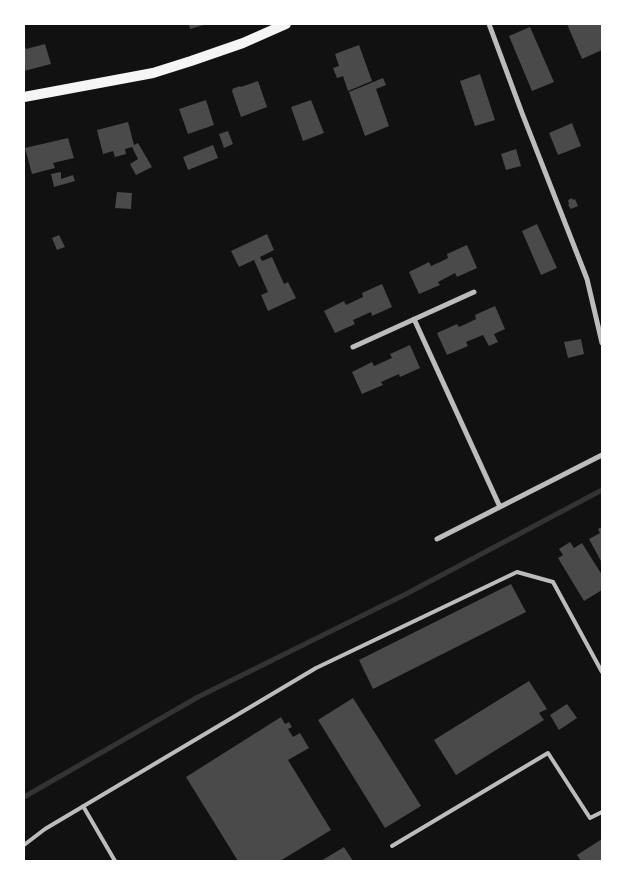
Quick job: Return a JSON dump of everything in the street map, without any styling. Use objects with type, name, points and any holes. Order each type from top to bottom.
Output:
[{"type":"main road","points":[[24,97],[153,72],[243,43],[286,24]]},
{"type":"street","points":[[489,24],[587,278],[602,343]]},
{"type":"street","points":[[353,347],[474,292]]},
{"type":"street","points":[[414,320],[500,507]]},
{"type":"street","points":[[437,539],[602,455]]},
{"type":"lane","points":[[24,845],[45,829],[316,668],[517,572],[553,582],[602,672]]},
{"type":"lane","points":[[392,846],[548,753],[590,818],[602,812]]},
{"type":"lane","points":[[83,806],[115,861]]},
{"type":"building","points":[[189,24],[207,24],[190,29]]},
{"type":"building","points":[[567,24],[602,24],[602,50],[582,59]]},
{"type":"building","points":[[530,27],[554,82],[532,91],[509,36]]},
{"type":"building","points":[[24,43],[26,49],[45,44],[51,64],[24,71]]},
{"type":"building","points":[[359,45],[372,81],[348,91],[343,76],[337,78],[333,68],[339,66],[335,54]]},
{"type":"building","points":[[480,74],[495,120],[475,126],[460,81]]},
{"type":"building","points":[[383,78],[386,85],[376,89],[389,126],[365,136],[349,92]]},
{"type":"building","points":[[258,81],[267,107],[241,117],[232,89]]},
{"type":"building","points":[[206,100],[214,125],[188,134],[179,109]]},
{"type":"building","points":[[311,100],[324,133],[303,141],[291,107]]},
{"type":"building","points":[[128,122],[134,145],[138,143],[152,167],[136,175],[130,164],[138,159],[132,147],[125,149],[126,154],[115,157],[113,151],[103,154],[97,130]]},
{"type":"building","points":[[572,123],[581,146],[558,155],[549,133]]},
{"type":"building","points":[[228,131],[233,144],[224,148],[219,134]]},
{"type":"building","points":[[68,138],[74,158],[53,163],[55,168],[32,174],[25,148]]},
{"type":"building","points":[[213,145],[218,158],[188,170],[183,157]]},
{"type":"building","points":[[516,149],[521,166],[506,170],[501,154]]},
{"type":"building","points":[[61,172],[61,179],[73,175],[75,181],[54,187],[51,174]]},
{"type":"building","points":[[117,192],[132,193],[131,209],[115,208]]},
{"type":"building","points":[[572,198],[573,200],[575,199],[578,206],[571,209],[568,205],[568,200]]},
{"type":"building","points":[[537,224],[557,268],[541,275],[522,231]]},
{"type":"building","points":[[267,234],[274,250],[260,257],[262,261],[272,257],[284,284],[288,282],[296,298],[268,311],[261,295],[268,292],[254,260],[239,267],[231,251]]},
{"type":"building","points":[[59,235],[65,247],[57,250],[52,238]]},
{"type":"building","points":[[467,245],[477,268],[457,277],[455,273],[438,282],[440,285],[419,294],[409,272],[429,262],[431,266],[440,262],[448,258],[447,254]]},
{"type":"building","points":[[382,284],[392,307],[372,316],[371,312],[353,320],[355,324],[335,333],[324,311],[344,301],[346,305],[363,297],[362,293]]},
{"type":"building","points":[[495,306],[505,329],[494,334],[498,342],[489,346],[483,335],[466,342],[468,346],[447,355],[437,333],[457,324],[459,327],[468,323],[476,319],[475,315]]},
{"type":"building","points":[[581,339],[584,354],[568,358],[564,342]]},
{"type":"building","points":[[410,345],[420,368],[400,377],[399,374],[381,382],[383,385],[362,394],[352,372],[372,362],[374,366],[392,358],[390,354]]},
{"type":"building","points":[[602,527],[602,563],[589,539],[600,533],[598,529]]},
{"type":"building","points":[[570,542],[574,548],[582,543],[602,575],[602,590],[584,601],[558,558],[563,555],[559,549]]},
{"type":"building","points":[[511,584],[526,612],[373,689],[359,660]]},
{"type":"building","points":[[529,681],[547,709],[539,713],[544,720],[456,775],[434,740]]},
{"type":"building","points":[[353,698],[421,806],[385,828],[318,720]]},
{"type":"building","points":[[567,704],[577,718],[559,730],[550,715]]},
{"type":"building","points":[[281,717],[285,724],[289,722],[292,727],[288,729],[293,737],[300,733],[309,748],[288,760],[331,830],[280,861],[238,861],[186,777]]},
{"type":"building","points":[[602,839],[602,861],[581,861],[577,855]]},
{"type":"building","points":[[344,847],[353,861],[321,861]]},
{"type":"waterway","points":[[24,797],[198,697],[406,594],[602,490]]}]
